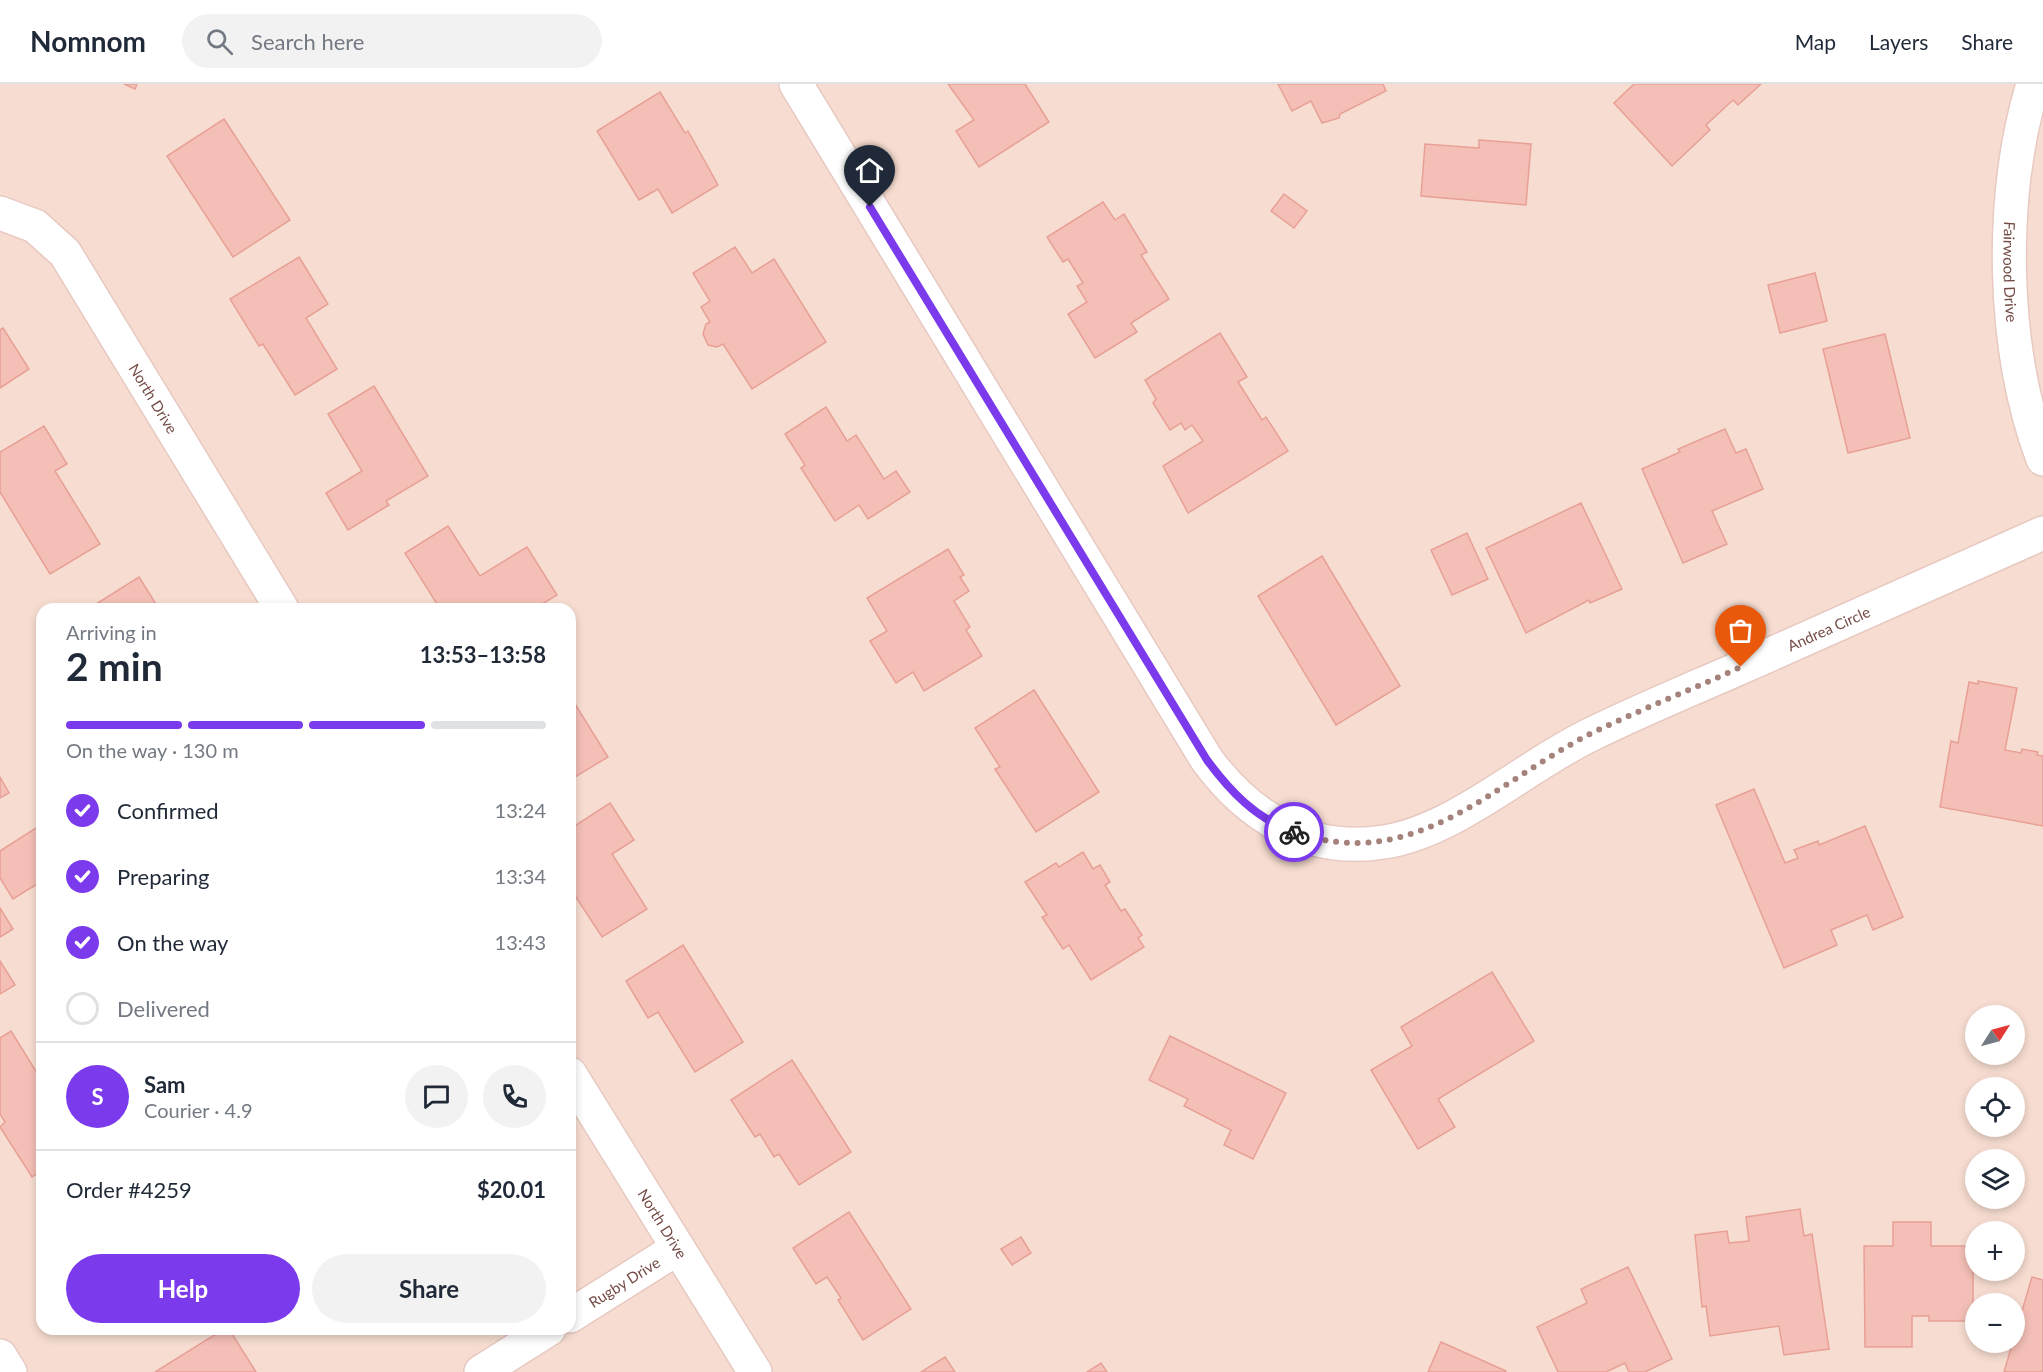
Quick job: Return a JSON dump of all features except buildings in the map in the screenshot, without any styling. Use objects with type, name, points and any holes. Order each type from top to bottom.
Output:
[{"type":"street","name":"Andrea Circle","points":[[796,84],[1207,760],[1227,787],[1254,810],[1283,828],[1316,839],[1350,844],[1384,842],[1418,833],[1449,818],[1590,735],[2043,533]]},
{"type":"street","name":"Fairwood Drive","points":[[2033,84],[2016,158],[2010,212],[2009,289],[2028,411],[2043,459]]},
{"type":"street","name":"North Drive","points":[[0,213],[35,226],[65,254],[278,603]]},
{"type":"street","name":"North Drive","points":[[576,1084],[755,1372]]},
{"type":"street","name":"Rugby Drive","points":[[576,1312],[678,1248]]},
{"type":"street","points":[[481,1372],[540,1335]]},
{"type":"street","points":[[0,1356],[10,1372]]},
{"type":"shaded area","points":[[0,84],[2043,84],[2043,1372],[0,1372]]},
{"type":"way so far","points":[[1294,832],[1316,839],[1350,844],[1384,842],[1418,833],[1449,818],[1590,735],[1741,667]]},
{"type":"route","points":[[870,207],[1207,760],[1227,787],[1254,810],[1294,832]]}]
